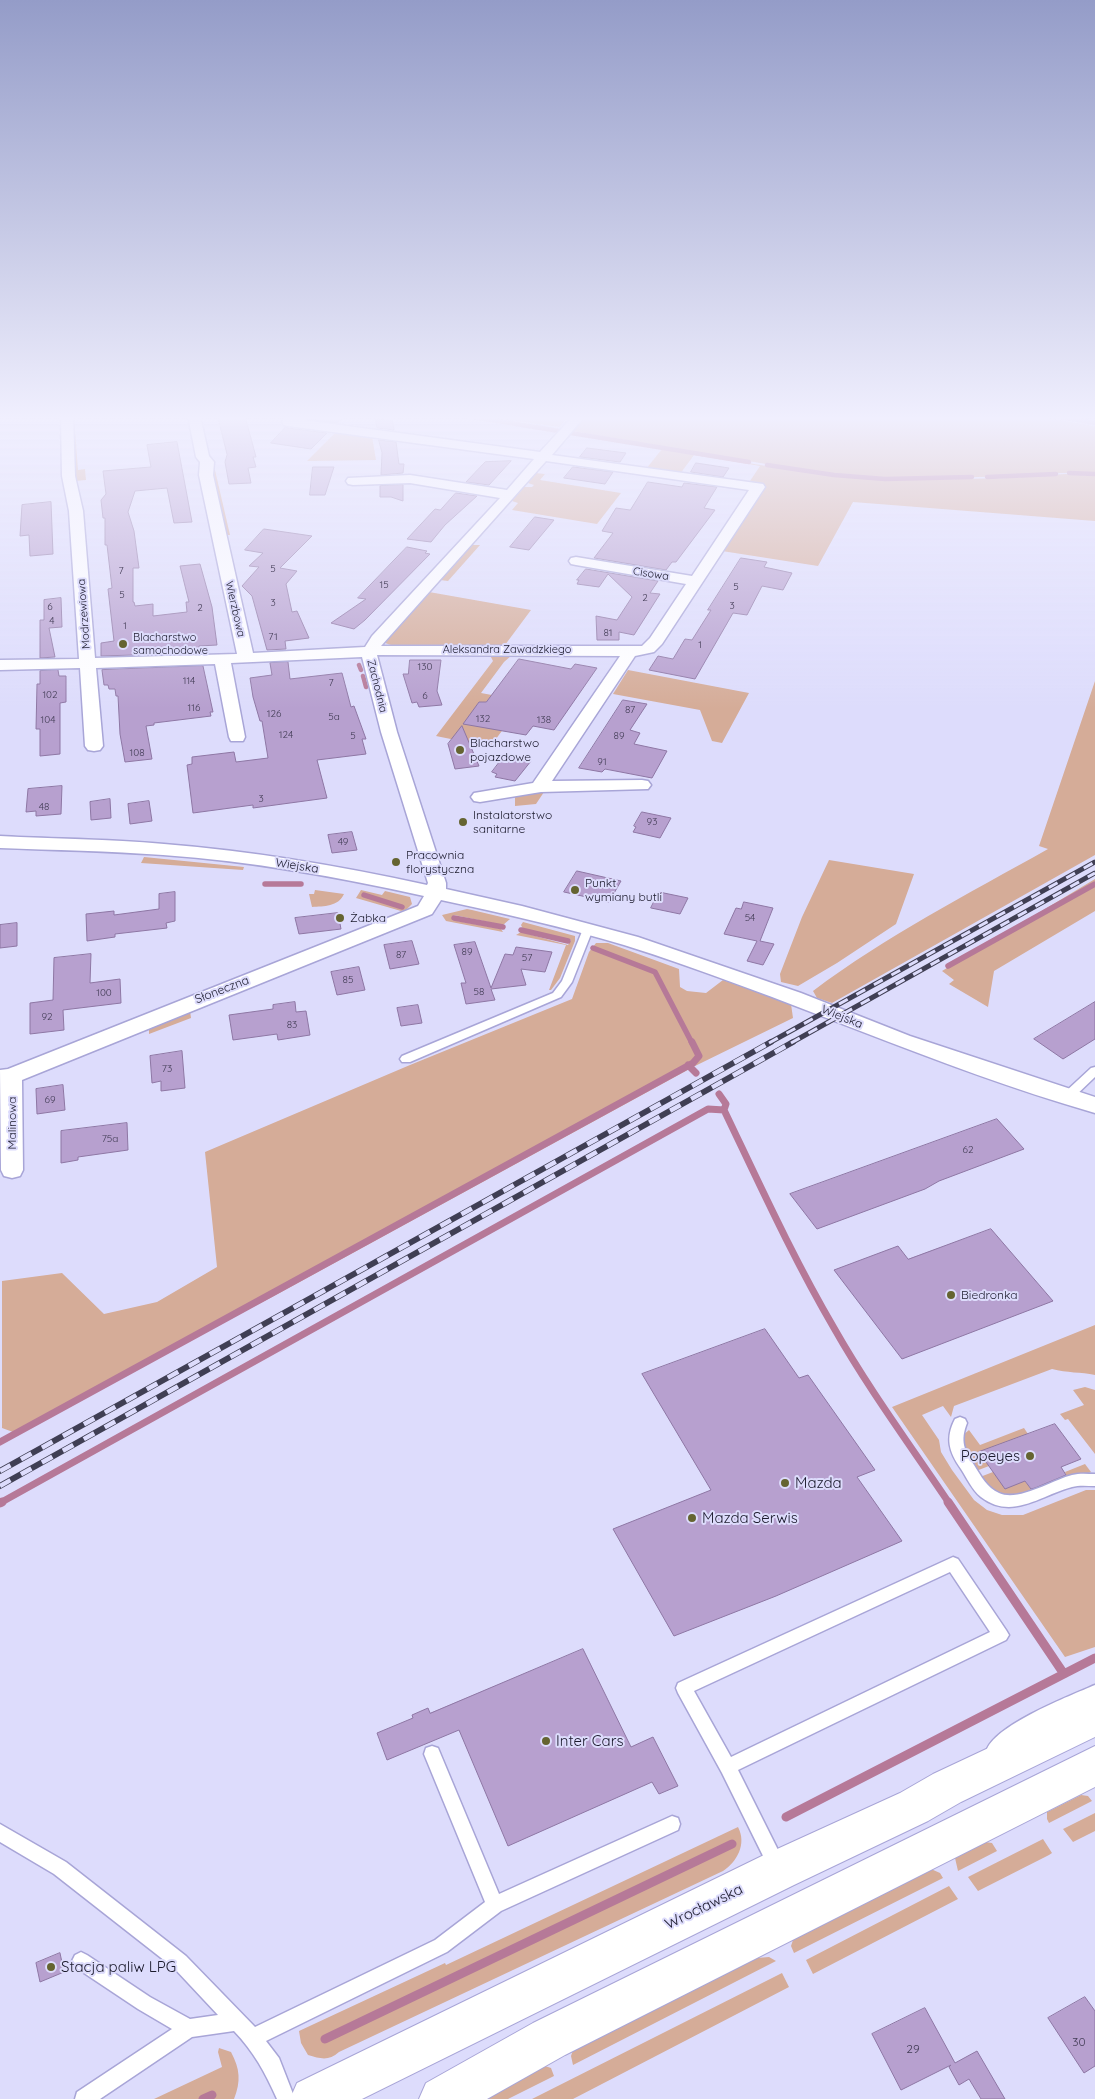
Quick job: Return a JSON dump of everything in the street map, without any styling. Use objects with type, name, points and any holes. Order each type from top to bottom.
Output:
[{"type":"main road","name":"Wrocławska","points":[[313,2099],[1095,1717]]},
{"type":"main road","points":[[442,2099],[549,2039],[1095,1766]]},
{"type":"street","name":"Modrzewiowa","points":[[76,514],[88,664]]},
{"type":"street","name":"Wierzbowa","points":[[215,514],[246,658]]},
{"type":"street","name":"Zachodnia","points":[[436,892],[438,883],[434,868],[389,732],[371,667],[369,652],[378,638],[493,514]]},
{"type":"street","points":[[539,787],[630,652],[648,649],[656,641],[740,514]]},
{"type":"street","name":"Cisowa","points":[[576,561],[696,581]]},
{"type":"street","name":"Aleksandra Zawadzkiego","points":[[0,665],[222,659],[389,650],[630,652]]},
{"type":"street","points":[[222,659],[237,737]]},
{"type":"street","points":[[88,664],[94,746]]},
{"type":"street","points":[[480,797],[539,787],[642,784]]},
{"type":"street","name":"Wiejska","points":[[0,842],[121,847],[221,855],[321,870],[436,892],[588,929],[702,965],[794,998],[903,1041],[1095,1105]]},
{"type":"street","name":"Słoneczna","points":[[6,1076],[425,910],[436,892]]},
{"type":"street","name":"Malinowa","points":[[6,1076],[12,1170]]},
{"type":"lane","points":[[406,1059],[557,995],[567,982],[588,929]]},
{"type":"lane","points":[[1068,1096],[1095,1071]]},
{"type":"lane","points":[[960,1423],[955,1437],[955,1445],[959,1454],[985,1492],[1001,1501],[1020,1501],[1073,1480],[1095,1480]]},
{"type":"lane","points":[[728,1767],[1000,1635],[953,1564],[684,1688],[728,1767],[779,1870]]},
{"type":"lane","points":[[947,1788],[1021,1727],[1095,1692]]},
{"type":"lane","points":[[432,1754],[495,1905]]},
{"type":"lane","points":[[253,2038],[441,1946],[495,1905],[672,1824]]},
{"type":"lane","points":[[0,1832],[60,1868],[172,1956],[253,2038],[272,2065],[286,2099]]},
{"type":"lane","points":[[80,1961],[144,2003],[189,2028]]},
{"type":"lane","points":[[84,2099],[189,2028],[237,2021]]},
{"type":"shaded area","points":[[220,514],[225,514],[230,535],[225,535]]},
{"type":"shaded area","points":[[536,514],[605,514],[597,524]]},
{"type":"shaded area","points":[[746,514],[846,514],[818,566],[722,551]]},
{"type":"shaded area","points":[[1005,514],[1095,514],[1095,521]]},
{"type":"shaded area","points":[[472,545],[480,545],[448,581],[440,580]]},
{"type":"shaded area","points":[[429,592],[531,610],[505,645],[394,646],[385,643],[385,639]]},
{"type":"shaded area","points":[[490,655],[512,655],[504,662],[481,693],[524,701],[490,747],[436,736],[493,661]]},
{"type":"shaded area","points":[[628,670],[749,693],[722,743],[712,741],[700,710],[613,694]]},
{"type":"shaded area","points":[[1095,681],[1095,855],[832,1003],[817,998],[813,991],[869,952],[928,916],[1048,849],[1039,846]]},
{"type":"shaded area","points":[[546,789],[536,804],[515,806],[515,795]]},
{"type":"shaded area","points":[[144,857],[244,867],[243,870],[141,863]]},
{"type":"shaded area","points":[[829,860],[914,874],[896,924],[798,986],[781,982],[780,974],[802,917]]},
{"type":"shaded area","points":[[1095,879],[1095,911],[994,971],[988,1007],[949,984],[954,980],[942,971]]},
{"type":"shaded area","points":[[315,890],[344,894],[334,904],[312,907],[309,894],[314,894]]},
{"type":"shaded area","points":[[361,890],[382,895],[385,891],[410,897],[412,904],[406,910],[401,911],[356,898]]},
{"type":"shaded area","points":[[467,909],[510,919],[503,925],[454,915],[452,920],[501,929],[503,932],[446,921],[442,915]]},
{"type":"shaded area","points":[[523,922],[575,936],[575,941],[560,978],[551,990],[549,990],[566,945],[516,935],[521,932],[568,945],[571,940],[523,929],[521,925]]},
{"type":"shaded area","points":[[596,943],[608,943],[679,969],[680,987],[687,991],[706,993],[723,980],[791,1004],[793,1018],[695,1066],[274,1296],[13,1432],[2,1428],[2,1281],[62,1273],[104,1314],[157,1302],[217,1267],[205,1152],[572,999],[589,952]]},
{"type":"shaded area","points":[[190,1011],[191,1018],[149,1034],[149,1027]]},
{"type":"shaded area","points":[[1095,1325],[1095,1375],[1052,1369],[954,1406],[951,1417],[943,1406],[922,1415],[939,1440],[941,1452],[952,1470],[974,1500],[987,1510],[1002,1515],[1023,1515],[1086,1490],[1095,1490],[1095,1647],[1065,1657],[892,1407]]},
{"type":"shaded area","points":[[1085,1387],[1095,1390],[1095,1454],[1068,1419],[1065,1420],[1060,1414],[1084,1405],[1073,1390]]},
{"type":"shaded area","points":[[1024,1428],[1028,1434],[980,1452],[989,1466],[976,1471],[962,1452],[962,1436],[969,1430],[980,1445]]},
{"type":"shaded area","points":[[1085,1464],[1091,1472],[1079,1476],[1071,1475],[1011,1497],[996,1494],[980,1477],[993,1472],[1025,1481],[1031,1489],[1066,1475],[1065,1472]]},
{"type":"shaded area","points":[[1081,1795],[1088,1796],[1092,1801],[1049,1823],[1047,1812]]},
{"type":"shaded area","points":[[1095,1813],[1095,1831],[1073,1842],[1063,1829]]},
{"type":"shaded area","points":[[738,1827],[741,1833],[739,1852],[733,1863],[723,1871],[339,2052],[332,2057],[321,2058],[308,2055],[301,2043],[299,2031],[445,1963],[446,1965]]},
{"type":"shaded area","points":[[1043,1839],[1052,1853],[978,1891],[968,1877]]},
{"type":"shaded area","points":[[985,1842],[992,1843],[997,1851],[958,1871],[955,1858]]},
{"type":"shaded area","points":[[931,1869],[940,1873],[943,1878],[794,1953],[791,1946],[793,1940]]},
{"type":"shaded area","points":[[949,1886],[958,1899],[813,1974],[806,1960]]},
{"type":"shaded area","points":[[769,1957],[776,1961],[573,2065],[571,2056],[573,2050],[757,1958]]},
{"type":"shaded area","points":[[782,1973],[789,1987],[573,2099],[532,2099]]},
{"type":"shaded area","points":[[219,2048],[231,2052],[236,2064],[238,2086],[234,2099],[154,2099],[222,2067],[218,2052]]},
{"type":"shaded area","points":[[545,2066],[551,2068],[554,2076],[508,2099],[483,2099]]},
{"type":"building","points":[[21,514],[51,514],[53,554],[30,556],[29,535],[20,536]]},
{"type":"building","points":[[103,514],[129,514],[134,531],[139,568],[133,568],[133,602],[135,606],[153,604],[153,616],[187,612],[186,602],[189,602],[180,566],[200,564],[212,607],[217,645],[199,646],[201,653],[101,656],[101,643],[114,641],[108,589],[112,588],[107,545],[105,545],[105,518],[103,518]]},
{"type":"building","points":[[172,514],[190,514],[192,522],[174,523]]},
{"type":"building","points":[[430,514],[457,514],[431,542],[407,539]]},
{"type":"building","points":[[612,514],[712,514],[676,562],[672,562],[666,570],[594,558],[613,533],[602,531]]},
{"type":"building","points":[[535,517],[554,520],[529,550],[510,547]]},
{"type":"building","points":[[264,529],[312,536],[280,568],[297,571],[286,584],[292,612],[297,611],[309,638],[285,641],[286,649],[267,650],[252,596],[242,586],[259,567],[249,566],[263,553],[245,550]]},
{"type":"building","points":[[407,547],[427,551],[425,553],[430,554],[354,629],[331,623],[366,599],[358,598]]},
{"type":"building","points":[[741,558],[767,562],[764,567],[792,573],[783,590],[762,586],[747,615],[733,613],[695,679],[649,670],[658,656],[673,659],[685,639],[692,640],[711,610],[708,610]]},
{"type":"building","points":[[586,569],[658,581],[650,593],[660,594],[634,635],[619,632],[619,640],[597,640],[596,616],[617,620],[632,597],[608,574],[599,587],[577,584],[579,580],[577,580]]},
{"type":"building","points":[[61,598],[62,627],[49,628],[55,657],[40,658],[40,620],[44,620],[44,600]]},
{"type":"building","points":[[519,659],[571,669],[575,664],[597,668],[554,730],[533,726],[526,735],[463,724],[479,702],[486,702]]},
{"type":"building","points":[[410,660],[441,660],[437,691],[442,705],[419,707],[417,702],[412,703],[403,674],[408,674]]},
{"type":"building","points":[[288,662],[290,679],[342,673],[351,707],[354,706],[366,739],[362,739],[366,754],[317,760],[327,798],[253,808],[253,805],[193,813],[187,765],[192,764],[192,757],[234,752],[236,762],[268,758],[262,721],[260,721],[253,697],[250,678],[272,675],[270,663]]},
{"type":"building","points":[[203,666],[213,712],[210,712],[211,716],[154,723],[154,725],[146,726],[152,759],[125,762],[120,734],[118,696],[116,696],[115,689],[109,689],[108,685],[104,685],[102,670]]},
{"type":"building","points":[[58,670],[59,676],[66,676],[66,702],[60,703],[60,754],[40,756],[40,729],[36,729],[37,684],[40,684],[40,671]]},
{"type":"building","points":[[623,700],[647,704],[630,730],[640,733],[634,744],[667,751],[652,778],[605,769],[602,772],[579,768]]},
{"type":"building","points":[[462,726],[479,766],[455,769],[448,744]]},
{"type":"building","points":[[505,755],[531,761],[515,781],[495,777],[497,774],[492,772]]},
{"type":"building","points":[[62,786],[61,814],[36,816],[36,811],[26,812],[28,789]]},
{"type":"building","points":[[110,799],[111,818],[91,820],[90,802]]},
{"type":"building","points":[[149,801],[152,821],[130,824],[128,804]]},
{"type":"building","points":[[642,812],[671,818],[660,838],[633,832],[636,827],[634,826]]},
{"type":"building","points":[[352,832],[357,850],[332,853],[328,835]]},
{"type":"building","points":[[577,871],[621,881],[609,902],[564,892]]},
{"type":"building","points":[[175,892],[175,921],[166,923],[167,928],[115,934],[115,937],[87,941],[86,914],[114,911],[114,915],[159,909],[159,894]]},
{"type":"building","points":[[659,892],[688,898],[680,914],[651,908]]},
{"type":"building","points":[[744,902],[773,908],[760,941],[774,944],[763,965],[747,961],[757,941],[724,934],[736,908],[741,909]]},
{"type":"building","points":[[338,913],[341,929],[299,934],[295,918]]},
{"type":"building","points":[[17,923],[17,946],[0,948],[0,925]]},
{"type":"building","points":[[412,941],[419,964],[390,969],[384,945]]},
{"type":"building","points":[[475,942],[491,988],[505,954],[513,955],[516,947],[552,952],[545,972],[521,969],[526,985],[491,989],[495,1000],[466,1004],[461,983],[466,983],[454,945]]},
{"type":"building","points":[[91,954],[90,983],[120,979],[121,1003],[63,1010],[64,1030],[30,1034],[30,1003],[53,1000],[54,958]]},
{"type":"building","points":[[359,967],[365,990],[337,995],[331,972]]},
{"type":"building","points":[[295,1002],[296,1012],[306,1011],[310,1035],[278,1040],[277,1034],[233,1040],[229,1015],[273,1009],[273,1005]]},
{"type":"building","points":[[1095,1002],[1095,1039],[1063,1059],[1034,1039]]},
{"type":"building","points":[[418,1005],[422,1023],[401,1026],[397,1008]]},
{"type":"building","points":[[182,1051],[185,1088],[161,1091],[161,1081],[152,1083],[150,1056]]},
{"type":"building","points":[[63,1085],[65,1110],[37,1114],[36,1089]]},
{"type":"building","points":[[997,1119],[1024,1149],[939,1181],[925,1189],[817,1229],[790,1194]]},
{"type":"building","points":[[127,1123],[128,1150],[78,1157],[78,1160],[61,1163],[61,1131]]},
{"type":"building","name":"Biedronka","points":[[991,1229],[1053,1301],[902,1359],[834,1270],[898,1246],[908,1259]]},
{"type":"building","points":[[765,1329],[799,1378],[808,1375],[875,1470],[857,1477],[902,1541],[776,1596],[674,1636],[613,1529],[711,1490],[642,1374]]},
{"type":"building","name":"Popeyes","points":[[1055,1424],[1081,1459],[1061,1467],[1066,1475],[1035,1488],[1031,1489],[1025,1481],[1005,1489],[979,1452]]},
{"type":"building","name":"Inter Cars","points":[[583,1649],[631,1747],[653,1737],[678,1786],[659,1794],[652,1782],[508,1846],[459,1730],[387,1760],[377,1733],[413,1718],[412,1715],[428,1708],[430,1713]]},
{"type":"building","points":[[60,1953],[64,1972],[40,1982],[36,1963]]},
{"type":"building","points":[[1085,1997],[1095,2011],[1095,2066],[1084,2073],[1048,2018]]},
{"type":"building","points":[[925,2008],[955,2063],[977,2051],[1005,2099],[981,2099],[969,2079],[959,2085],[949,2067],[951,2065],[901,2090],[872,2034]]},
{"type":"waterway","points":[[359,665],[361,670]]},
{"type":"waterway","points":[[363,676],[366,687]]},
{"type":"waterway","points":[[265,884],[301,884]]},
{"type":"waterway","points":[[948,966],[1095,884]]},
{"type":"waterway","points":[[364,895],[402,907]]},
{"type":"waterway","points":[[454,918],[503,927]]},
{"type":"waterway","points":[[521,930],[568,941]]},
{"type":"waterway","points":[[593,948],[655,972],[692,1043]]},
{"type":"waterway","points":[[688,1065],[699,1056],[692,1042]]},
{"type":"waterway","points":[[0,1442],[688,1065]]},
{"type":"waterway","points":[[688,1065],[696,1073]]},
{"type":"waterway","points":[[719,1094],[726,1104],[724,1110]]},
{"type":"waterway","points":[[2,1502],[0,1503],[708,1109],[724,1110]]},
{"type":"waterway","points":[[724,1110],[790,1248],[819,1302],[861,1372],[949,1503]]},
{"type":"waterway","points":[[948,1502],[1064,1674]]},
{"type":"waterway","points":[[1064,1674],[1095,1658]]},
{"type":"waterway","points":[[786,1817],[1064,1674]]},
{"type":"waterway","points":[[325,2039],[732,1844]]},
{"type":"waterway","points":[[203,2099],[212,2095]]},
{"type":"railway","points":[[769,1043],[1095,862]]},
{"type":"railway","points":[[791,1043],[1095,873]]},
{"type":"railway","points":[[0,1471],[771,1042]]},
{"type":"railway","points":[[0,1486],[793,1042]]},
{"type":"place","name":"Blacharstwo samochodowe","points":[[123,644]]},
{"type":"place","name":"Blacharstwo pojazdowe","points":[[460,750]]},
{"type":"place","name":"Instalatorstwo sanitarne","points":[[463,822]]},
{"type":"place","name":"Pracownia florystyczna","points":[[396,862]]},
{"type":"place","name":"Punkt wymiany butli","points":[[575,890]]},
{"type":"place","name":"Żabka","points":[[340,918]]},
{"type":"place","name":"Biedronka","points":[[951,1295]]},
{"type":"place","name":"Popeyes","points":[[1030,1456]]},
{"type":"place","name":"Mazda","points":[[785,1483]]},
{"type":"place","name":"Mazda Serwis","points":[[692,1518]]},
{"type":"place","name":"Inter Cars","points":[[546,1741]]},
{"type":"place","name":"Stacja paliw LPG","points":[[51,1967]]}]
